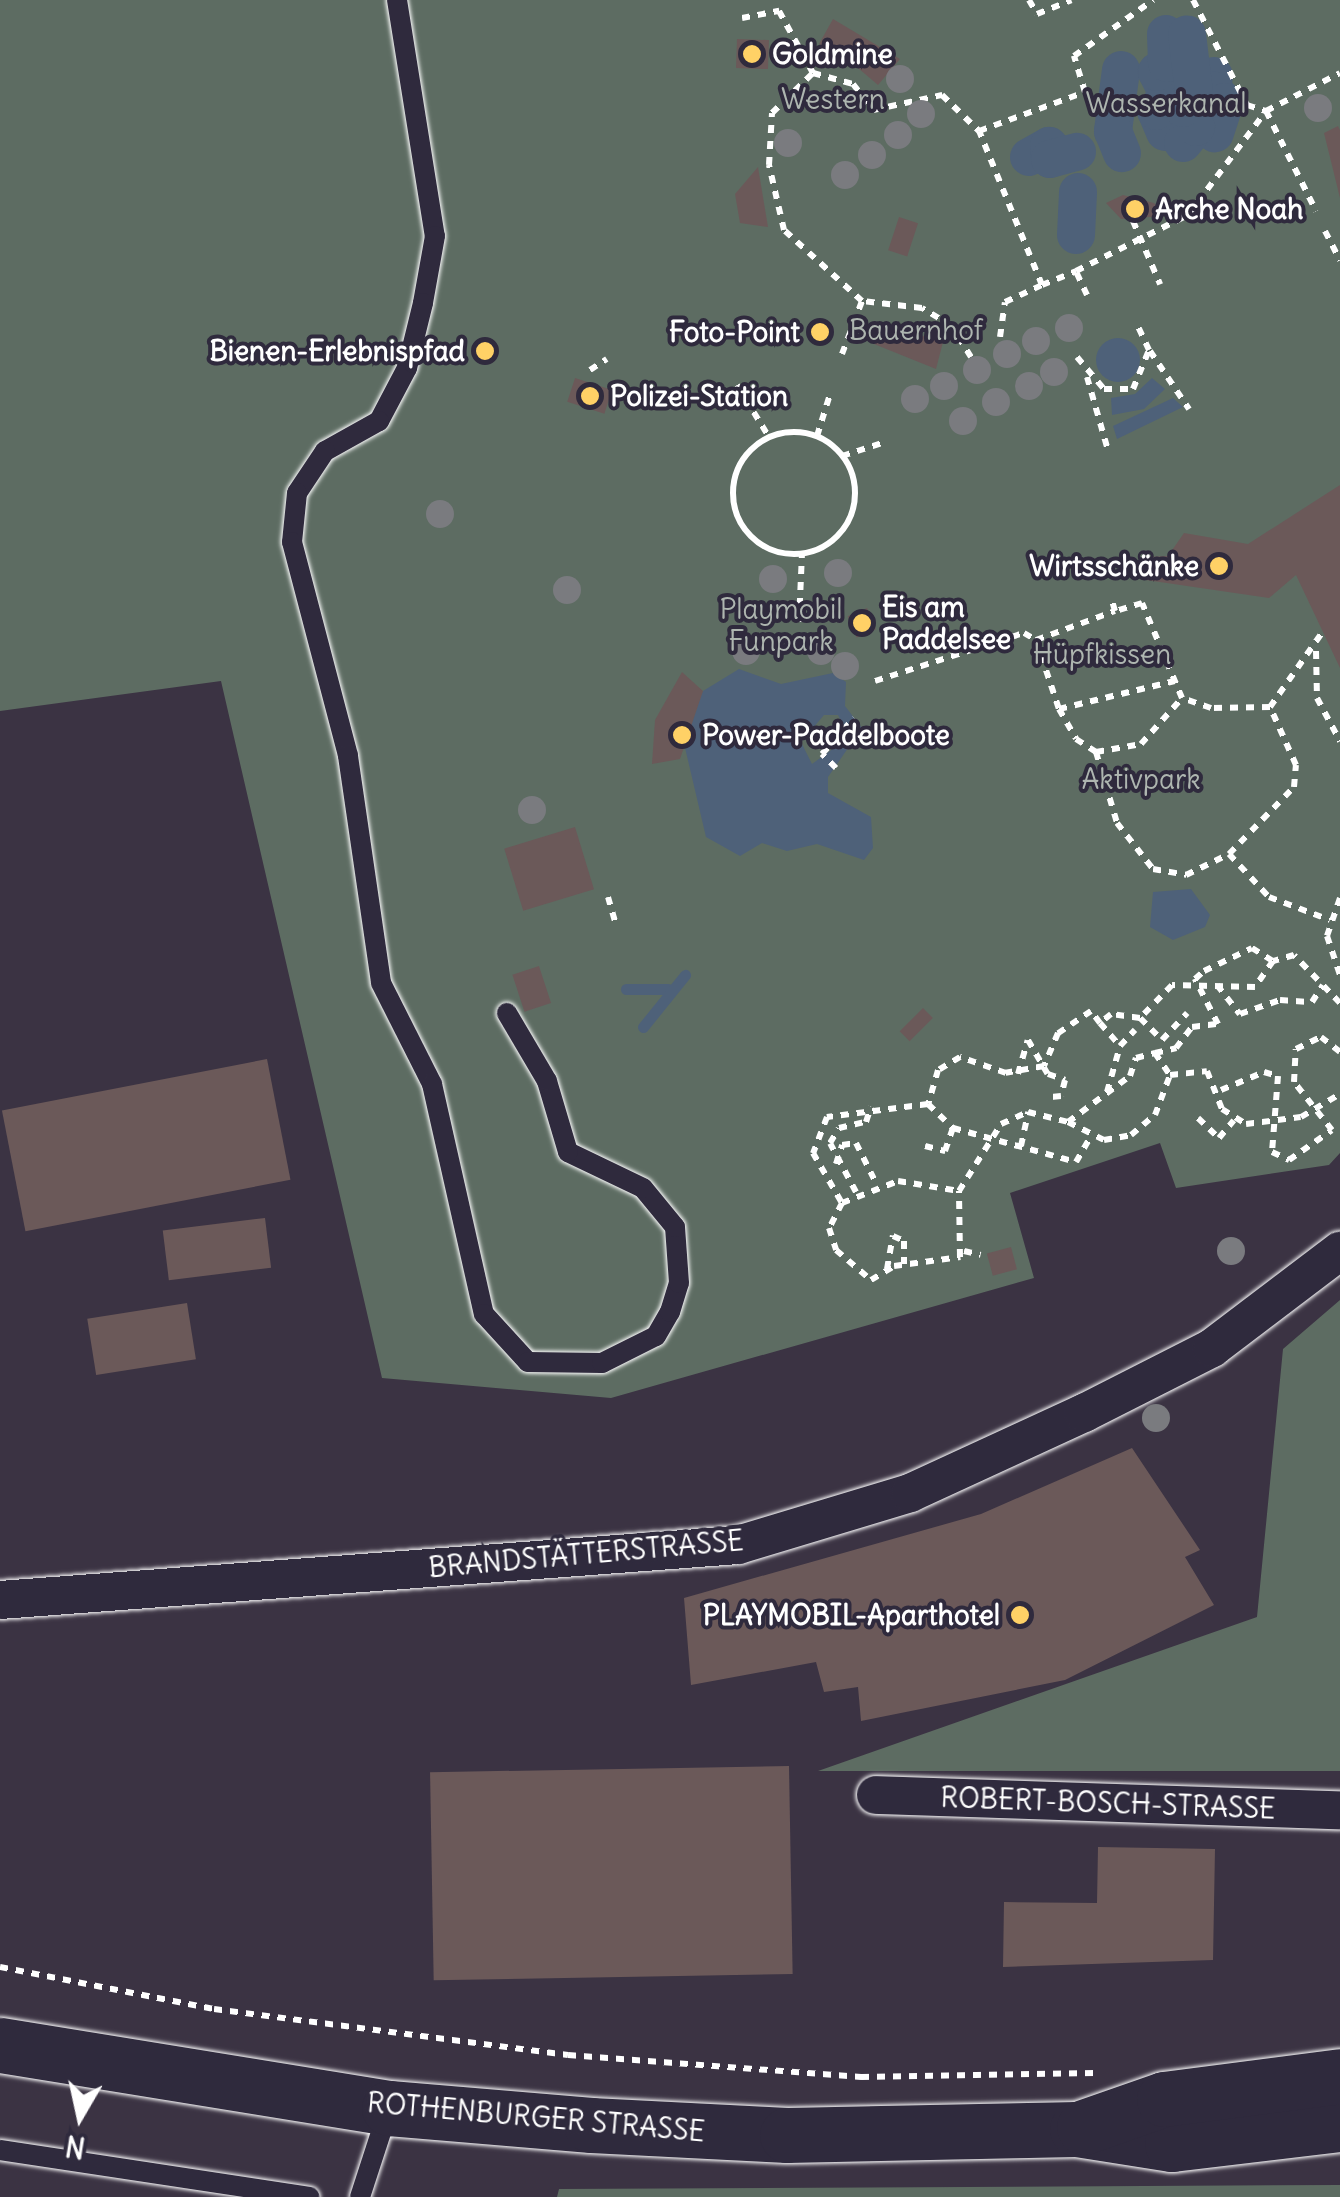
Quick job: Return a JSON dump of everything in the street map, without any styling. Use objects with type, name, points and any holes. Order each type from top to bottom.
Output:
[{"type":"main road","name":"ROTHENBURGER STRASSE","points":[[0,2045],[389,2108],[787,2135],[1076,2130],[1172,2144],[1340,2124]]},
{"type":"main road","name":"ROTHENBURGER STRASSE","points":[[1076,2130],[1164,2099],[1340,2076]]},
{"type":"main road","points":[[1259,2136],[1340,2161]]},
{"type":"street","name":"BRANDSTÄTTERSTRASSE","points":[[0,1600],[738,1545],[910,1493],[1084,1413],[1212,1348],[1340,1251]]},
{"type":"street","name":"ROBERT-BOSCH-STRASSE","points":[[876,1795],[1340,1810]]},
{"type":"lane","points":[[397,0],[435,236],[423,302],[407,368],[379,421],[325,451],[297,494],[292,542],[348,756],[380,984],[432,1084],[484,1314],[528,1362],[602,1364],[656,1336],[670,1312],[679,1282],[675,1227],[643,1188],[568,1152],[548,1082],[507,1013]]},
{"type":"lane","points":[[360,2197],[389,2108]]},
{"type":"lane","points":[[0,2150],[309,2197]]},
{"type":"path","points":[[1028,0],[1037,14],[1071,0]]},
{"type":"path","points":[[979,131],[1085,92],[1074,56],[1152,0]]},
{"type":"path","points":[[1193,0],[1247,105],[1266,111],[1316,211]]},
{"type":"path","points":[[742,18],[779,12],[812,73],[853,84],[873,110],[942,95],[979,131],[1042,285]]},
{"type":"path","points":[[812,73],[772,113],[768,165],[784,230],[862,301],[922,308],[952,326],[971,357]]},
{"type":"path","points":[[1000,338],[1005,302],[1141,246],[1188,215],[1266,111],[1340,73]]},
{"type":"path","points":[[1134,221],[1141,246],[1160,284]]},
{"type":"path","points":[[1326,231],[1340,260]]},
{"type":"path","points":[[1076,271],[1087,295]]},
{"type":"path","points":[[842,354],[862,301]]},
{"type":"path","points":[[1136,322],[1149,350],[1189,410]]},
{"type":"path","points":[[1086,376],[1104,389],[1133,388],[1149,350]]},
{"type":"path","points":[[1077,357],[1108,450]]},
{"type":"path","points":[[590,370],[606,358]]},
{"type":"path","points":[[737,385],[769,436]]},
{"type":"path","points":[[817,436],[831,390]]},
{"type":"path","points":[[769,436],[817,436],[842,456],[855,489],[846,524],[802,553],[760,544],[735,509],[738,467],[769,436]]},
{"type":"path","points":[[842,456],[885,442]]},
{"type":"path","points":[[799,622],[802,553]]},
{"type":"path","points":[[1111,596],[1116,611]]},
{"type":"path","points":[[1036,640],[1142,603],[1182,698]]},
{"type":"path","points":[[1182,698],[1212,708],[1270,706],[1316,651],[1324,630]]},
{"type":"path","points":[[875,680],[1024,633],[1036,640],[1059,709],[1076,740],[1096,752],[1142,744],[1182,698]]},
{"type":"path","points":[[1316,651],[1316,698],[1340,741]]},
{"type":"path","points":[[1059,709],[1175,680]]},
{"type":"path","points":[[1096,752],[1117,823],[1153,869],[1186,875],[1229,854],[1294,787],[1296,765],[1270,706]]},
{"type":"path","points":[[836,768],[822,754],[840,726],[854,718]]},
{"type":"path","points":[[1229,854],[1269,897],[1330,920]]},
{"type":"path","points":[[608,897],[616,925]]},
{"type":"path","points":[[1340,898],[1330,920],[1328,951],[1340,975]]},
{"type":"path","points":[[1140,1018],[1172,985],[1195,979],[1252,948],[1273,961],[1303,958],[1340,1003]]},
{"type":"path","points":[[1195,979],[1255,987],[1273,961]]},
{"type":"path","points":[[1068,1122],[1130,1076],[1136,1058],[1176,1048],[1192,1026],[1218,1024],[1195,979]]},
{"type":"path","points":[[1216,984],[1240,1014],[1280,1000],[1312,1002],[1323,984]]},
{"type":"path","points":[[1046,1074],[1058,1033],[1091,1010],[1120,1046]]},
{"type":"path","points":[[1100,1023],[1111,1014],[1140,1018],[1162,1040],[1187,1013]]},
{"type":"path","points":[[1107,1092],[1120,1046],[1134,1030]]},
{"type":"path","points":[[1221,1090],[1264,1072],[1278,1076],[1272,1152],[1289,1160],[1332,1130],[1321,1106],[1294,1082],[1291,1060],[1310,1038],[1340,1052]]},
{"type":"path","points":[[1018,1074],[1028,1040],[1046,1074]]},
{"type":"path","points":[[1155,1053],[1170,1076]]},
{"type":"path","points":[[928,1104],[938,1070],[960,1057],[1018,1074],[1046,1074],[1066,1084],[1052,1097]]},
{"type":"path","points":[[1028,1112],[1068,1122],[1091,1136],[1131,1135],[1155,1114],[1170,1076],[1198,1066],[1221,1090],[1234,1120]]},
{"type":"path","points":[[1234,1120],[1276,1124],[1340,1094]]},
{"type":"path","points":[[842,1202],[818,1168],[812,1138],[827,1117],[871,1107],[928,1104],[952,1128],[1076,1162],[1091,1136]]},
{"type":"path","points":[[856,1192],[836,1166],[833,1134],[866,1122],[871,1107]]},
{"type":"path","points":[[1022,1146],[1028,1112]]},
{"type":"path","points":[[964,1251],[959,1191],[990,1140],[1028,1112]]},
{"type":"path","points":[[1198,1118],[1219,1138],[1234,1120]]},
{"type":"path","points":[[925,1146],[945,1151],[952,1128]]},
{"type":"path","points":[[836,1166],[842,1145],[856,1143],[876,1183]]},
{"type":"path","points":[[959,1191],[876,1183],[856,1192],[842,1202],[829,1228],[836,1250],[864,1281],[904,1264],[964,1251],[982,1255]]},
{"type":"path","points":[[887,1270],[893,1236],[904,1241],[904,1264]]},
{"type":"path","points":[[0,1967],[214,2009],[568,2055],[861,2077],[1113,2072]]},
{"type":"green space","name":"Playmobil Funpark","points":[[0,0],[1340,0],[1340,1153],[1329,1165],[1176,1188],[1160,1143],[1010,1193],[1034,1278],[611,1398],[382,1378],[221,681],[0,711]]},
{"type":"green space","points":[[1340,1300],[1340,1771],[818,1771],[1257,1617],[1283,1349]]},
{"type":"green space","points":[[1340,2185],[1340,2197],[557,2197],[559,2189]]},
{"type":"water","points":[[1118,338],[1133,345],[1140,360],[1133,375],[1118,382],[1103,375],[1096,360],[1103,345]]},
{"type":"water","points":[[1152,378],[1165,389],[1144,409],[1112,415],[1111,398],[1135,394]]},
{"type":"water","points":[[1173,398],[1183,407],[1117,439],[1113,426]]},
{"type":"water","name":"Power-Paddelboote","points":[[739,669],[781,684],[833,673],[846,682],[845,706],[862,728],[828,777],[828,793],[871,817],[873,848],[864,860],[817,844],[787,851],[762,843],[740,856],[706,837],[682,735],[703,691]],"holes":[[[824,715],[838,715],[849,737],[812,764],[801,742]]]},
{"type":"water","points":[[1191,889],[1210,915],[1205,927],[1173,940],[1150,927],[1153,892]]},
{"type":"building","points":[[833,19],[900,59],[878,85],[858,68],[864,62],[819,44]]},
{"type":"building","name":"Goldmine","points":[[737,39],[769,40],[768,69],[736,68]]},
{"type":"building","points":[[1338,126],[1340,130],[1340,198],[1324,133]]},
{"type":"building","points":[[758,167],[768,227],[740,223],[735,194]]},
{"type":"building","name":"Arche Noah","points":[[1123,195],[1154,203],[1165,216],[1121,219],[1106,203]]},
{"type":"building","points":[[899,217],[918,223],[907,256],[888,250]]},
{"type":"building","points":[[879,323],[943,342],[936,369],[874,344]]},
{"type":"building","name":"Polizei-Station","points":[[575,378],[612,390],[604,414],[567,402]]},
{"type":"building","points":[[1340,485],[1340,668],[1296,575],[1269,598],[1146,580],[1149,557],[1168,556],[1184,533],[1248,544]]},
{"type":"building","name":"Eis am Paddelsee","points":[[867,608],[876,629],[857,637],[848,616]]},
{"type":"building","points":[[682,672],[703,691],[680,759],[652,764],[655,720]]},
{"type":"building","points":[[575,827],[594,889],[523,911],[504,849]]},
{"type":"building","points":[[539,966],[551,1003],[524,1012],[512,975]]},
{"type":"building","points":[[923,1008],[933,1018],[910,1041],[900,1031]]},
{"type":"building","points":[[267,1059],[290,1180],[25,1231],[2,1111]]},
{"type":"building","points":[[265,1218],[271,1268],[169,1280],[163,1231]]},
{"type":"building","points":[[1011,1247],[1017,1269],[993,1276],[987,1253]]},
{"type":"building","points":[[187,1303],[196,1359],[96,1375],[87,1319]]},
{"type":"building","points":[[1132,1448],[1200,1550],[1185,1557],[1214,1605],[1065,1680],[861,1721],[858,1687],[824,1692],[816,1662],[691,1685],[684,1598],[981,1514]]},
{"type":"building","points":[[789,1766],[793,1974],[434,1980],[430,1772]]},
{"type":"building","points":[[1098,1847],[1215,1849],[1213,1960],[1003,1967],[1004,1902],[1097,1903]]},
{"type":"waterway","points":[[1165,132],[1156,111],[1168,94],[1157,72],[1167,63],[1166,34]]},
{"type":"waterway","points":[[1183,143],[1196,127],[1183,108],[1194,92],[1187,34]]},
{"type":"waterway","points":[[1121,70],[1113,131],[1122,153]]},
{"type":"waterway","points":[[1214,76],[1212,90],[1225,102],[1215,133]]},
{"type":"waterway","points":[[1029,157],[1049,146],[1050,159],[1077,152]]},
{"type":"waterway","points":[[1076,235],[1078,192]]},
{"type":"waterway","points":[[643,1027],[685,975]]},
{"type":"waterway","points":[[626,989],[668,989]]},
{"type":"place","name":"Goldmine","points":[[752,54]]},
{"type":"place","name":"Arche Noah","points":[[1135,209]]},
{"type":"place","name":"Foto-Point","points":[[820,332]]},
{"type":"place","name":"Bienen-Erlebnispfad","points":[[485,351]]},
{"type":"place","name":"Polizei-Station","points":[[590,396]]},
{"type":"place","name":"Wirtsschänke","points":[[1219,566]]},
{"type":"place","name":"Eis am Paddelsee","points":[[862,623]]},
{"type":"place","name":"Power-Paddelboote","points":[[682,735]]},
{"type":"place","name":"PLAYMOBIL-Aparthotel","points":[[1020,1615]]},
{"type":"park label","name":"Western","points":[[833,99]]},
{"type":"park label","name":"Wasserkanal","points":[[1166,103]]},
{"type":"park label","name":"Bauernhof","points":[[916,330]]},
{"type":"park label","name":"Hüpfkissen","points":[[1102,654]]},
{"type":"park label","name":"Aktivpark","points":[[1141,779]]}]
